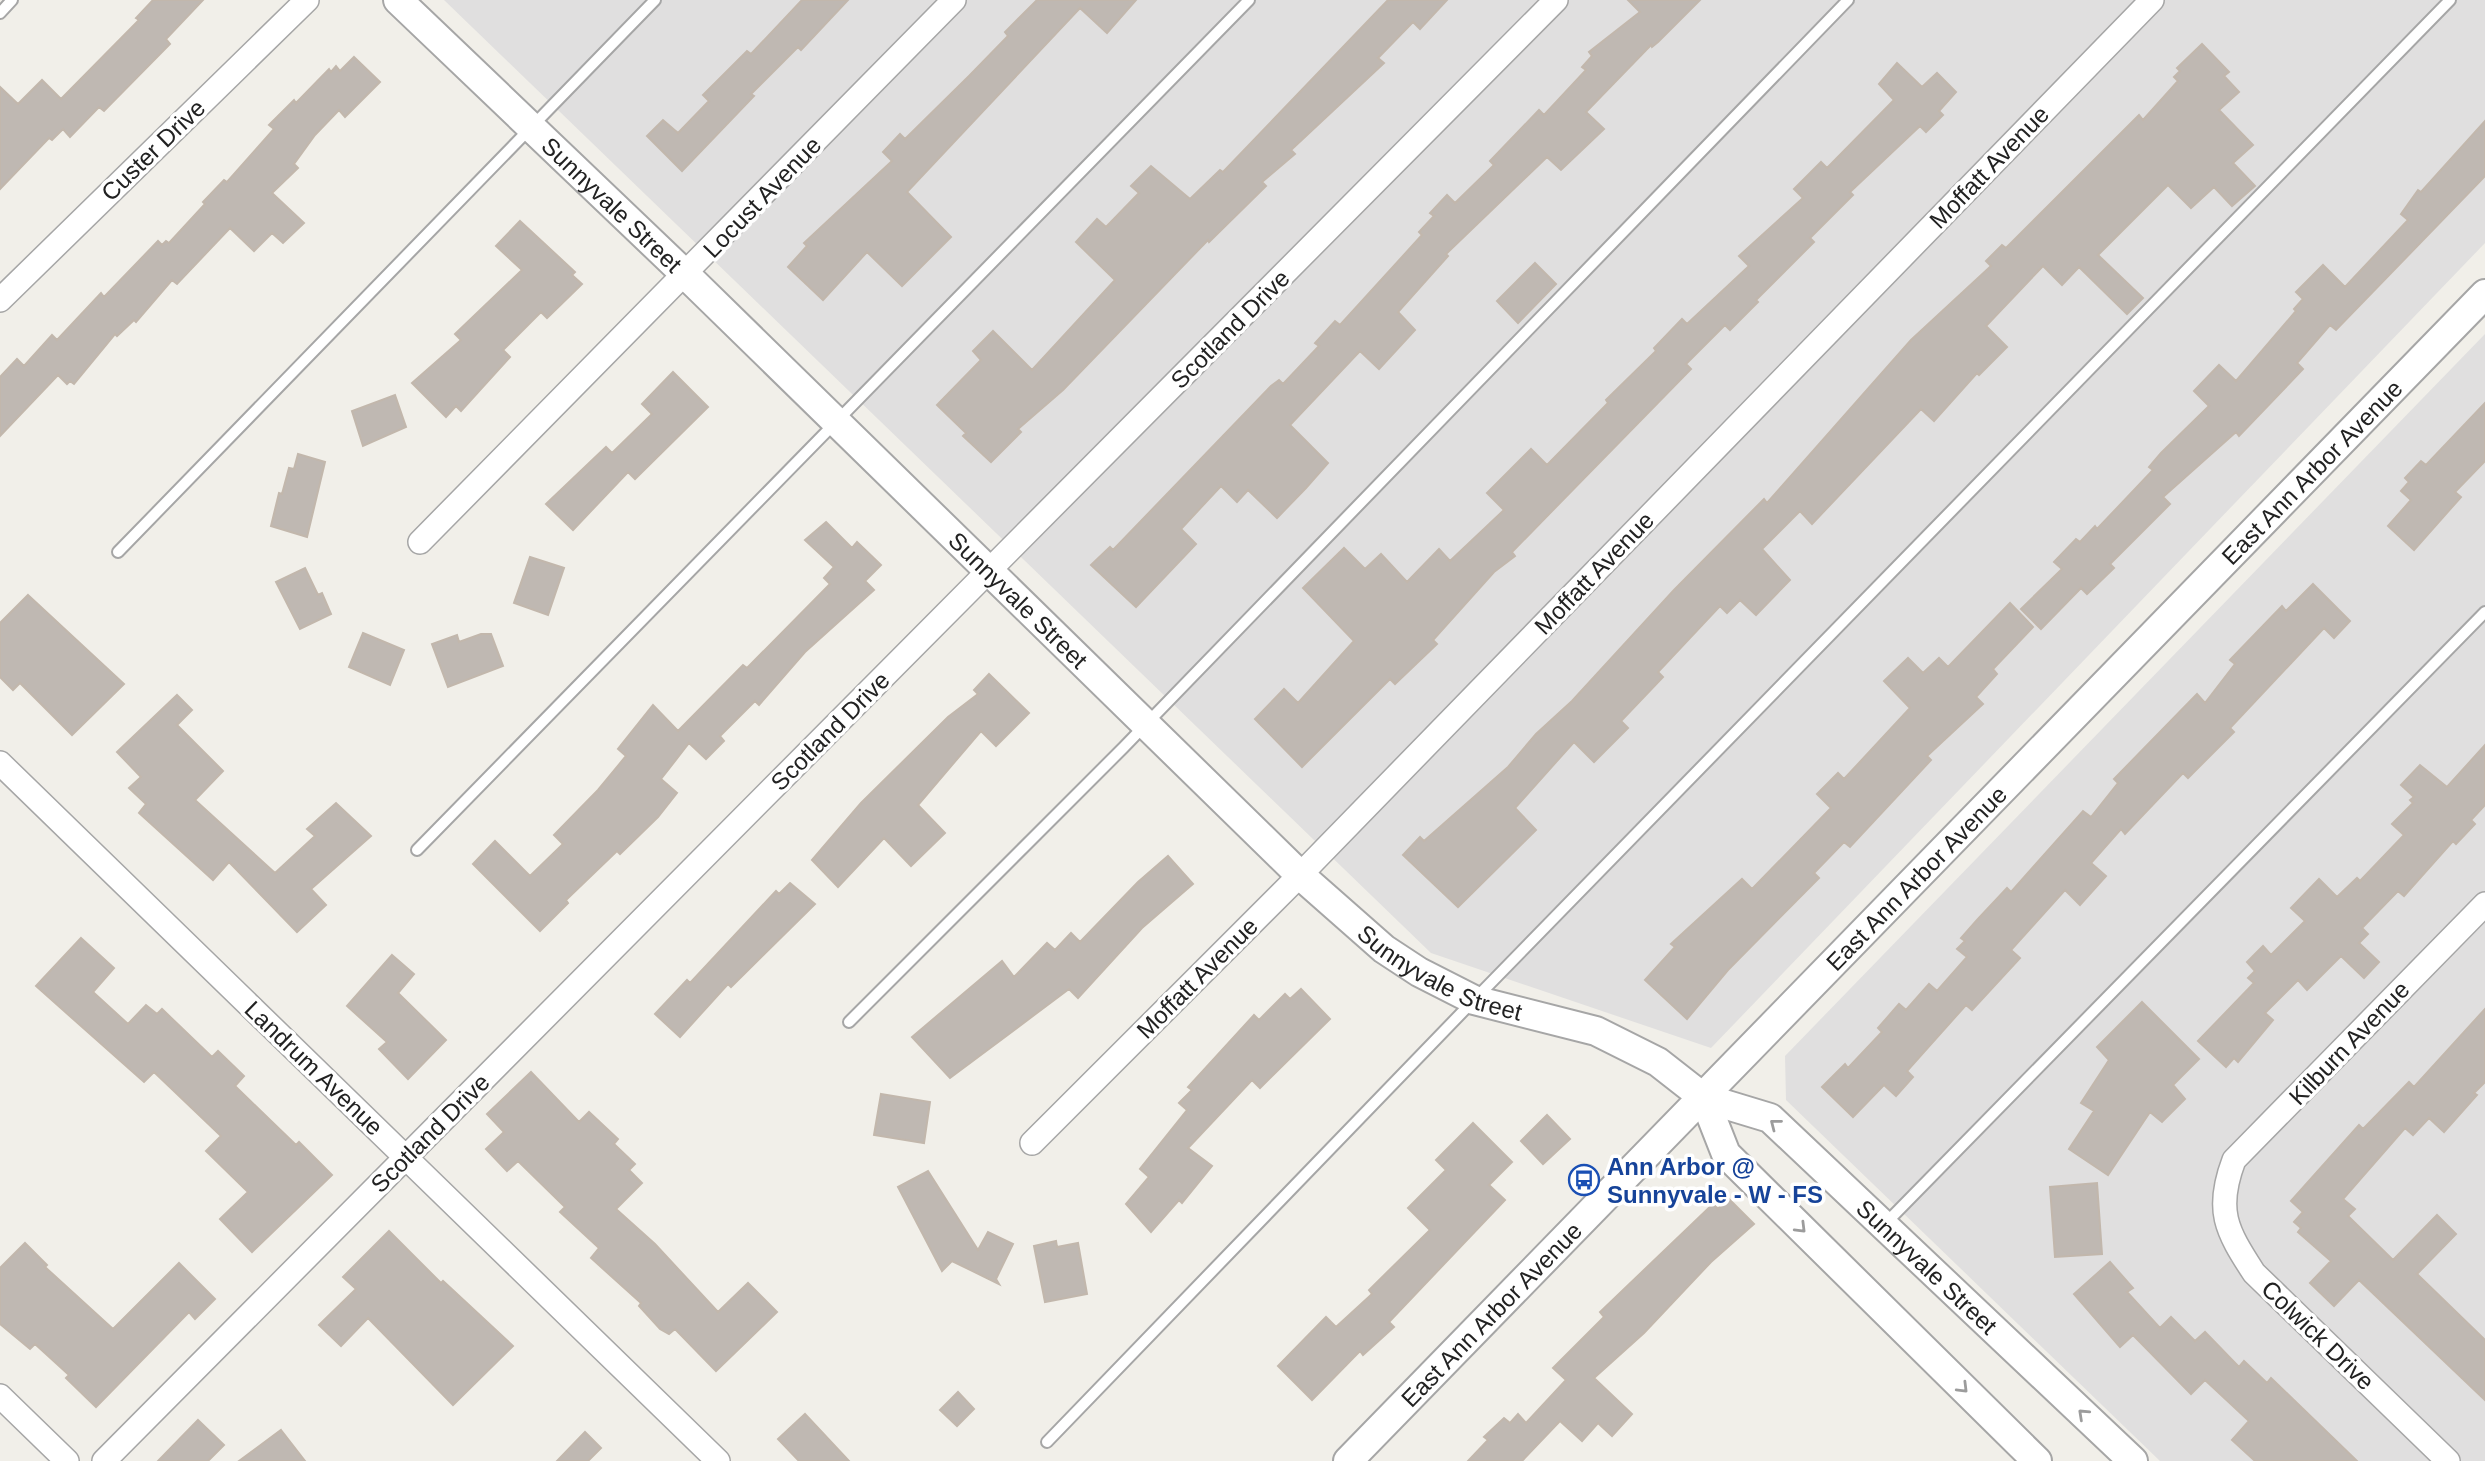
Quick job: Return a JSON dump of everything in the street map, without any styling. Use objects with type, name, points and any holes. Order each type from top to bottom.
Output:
[{"type":"street","name":"Custer Drive","points":[[0,300],[307,0]]},
{"type":"street","name":"Sunnyvale Street","points":[[398,0],[686,275],[1300,874],[1384,949],[1419,972],[1474,1000],[1596,1031],[1658,1062],[1704,1098],[1770,1118],[2133,1461]]},
{"type":"street","name":"Locust Avenue","points":[[421,542],[954,0]]},
{"type":"street","name":"Scotland Drive","points":[[104,1461],[1556,0]]},
{"type":"street","name":"Moffatt Avenue","points":[[1032,1143],[1300,874],[2152,0]]},
{"type":"street","name":"East Ann Arbor Avenue","points":[[1348,1461],[2485,294]]},
{"type":"street","name":"Landrum Avenue","points":[[0,763],[718,1461]]},
{"type":"street","name":"Kilburn Avenue","points":[[2223,1188],[2234,1160],[2485,904]]},
{"type":"street","points":[[1704,1098],[1726,1154],[2037,1461]]},
{"type":"street","name":"Colwick Drive","points":[[2223,1188],[2224,1216],[2230,1237],[2254,1273],[2448,1461]]},
{"type":"street","points":[[0,1396],[67,1461]]},
{"type":"lane","points":[[0,13],[12,0]]},
{"type":"lane","points":[[118,552],[655,0]]},
{"type":"lane","points":[[417,850],[1250,0]]},
{"type":"lane","points":[[849,1022],[1145,723],[1848,0]]},
{"type":"lane","points":[[1047,1442],[1474,1000],[2450,0]]},
{"type":"lane","points":[[1883,1226],[2485,612]]},
{"type":"shaded area","points":[[444,0],[2485,0],[2485,243],[1711,1048],[1431,953]]},
{"type":"shaded area","points":[[2485,334],[2485,1461],[2160,1461],[1786,1100],[1785,1056]]},
{"type":"building","points":[[153,0],[203,0],[166,39],[170,44],[104,111],[99,107],[70,137],[63,129],[52,140],[49,138],[0,189],[0,87],[18,104],[42,80],[61,99],[139,20],[136,18]]},
{"type":"building","points":[[802,0],[848,0],[801,50],[798,47],[751,94],[754,96],[682,171],[647,136],[663,120],[678,133],[709,101],[703,95],[747,51],[751,54]]},
{"type":"building","points":[[1037,0],[1136,0],[1107,33],[1080,8],[907,192],[951,237],[902,286],[867,252],[823,300],[788,267],[807,246],[804,243],[892,161],[883,152],[900,134],[905,139],[969,76],[1008,36],[1005,32]]},
{"type":"building","points":[[1388,0],[1447,0],[1420,29],[1413,22],[1378,58],[1384,63],[1291,150],[1295,154],[1262,182],[1266,186],[1209,242],[1208,240],[1063,390],[1018,429],[1021,432],[991,462],[963,436],[966,433],[937,405],[981,360],[973,351],[993,331],[1032,370],[1115,280],[1076,242],[1097,219],[1106,227],[1139,193],[1131,186],[1151,166],[1190,199],[1220,170],[1223,172]]},
{"type":"building","points":[[1628,0],[1700,0],[1658,42],[1652,47],[1651,45],[1586,112],[1604,129],[1561,170],[1547,157],[1446,254],[1448,256],[1398,312],[1415,330],[1379,369],[1360,351],[1290,425],[1328,463],[1306,488],[1277,518],[1248,490],[1237,502],[1221,486],[1181,529],[1196,544],[1136,607],[1091,565],[1110,547],[1113,550],[1271,386],[1279,380],[1283,384],[1319,346],[1315,343],[1335,321],[1340,325],[1422,235],[1419,232],[1434,216],[1430,213],[1447,195],[1455,203],[1494,165],[1490,161],[1539,110],[1544,115],[1586,70],[1582,67],[1592,56],[1589,52],[1640,12]]},
{"type":"building","points":[[2202,44],[2229,72],[2224,76],[2239,92],[2219,110],[2253,145],[2233,163],[2255,186],[2232,206],[2214,187],[2191,208],[2168,185],[2098,255],[2143,298],[2127,314],[2079,267],[2062,285],[2043,266],[1986,326],[2007,347],[1979,375],[1977,373],[1934,421],[1921,409],[1812,524],[1800,511],[1762,549],[1790,580],[1756,615],[1740,600],[1727,613],[1720,606],[1658,672],[1663,677],[1621,721],[1628,728],[1594,762],[1574,742],[1515,808],[1536,830],[1458,907],[1403,855],[1420,837],[1424,841],[1508,767],[1536,734],[1572,701],[1674,590],[1764,499],[1767,503],[1911,340],[1991,266],[1986,261],[2002,245],[2006,248],[2139,115],[2143,120],[2178,81],[2174,77],[2180,71],[2177,68]]},
{"type":"building","points":[[354,57],[380,82],[345,117],[339,110],[315,135],[294,164],[298,168],[272,193],[304,223],[283,243],[272,233],[254,251],[230,228],[177,284],[172,280],[136,322],[134,320],[117,336],[115,334],[74,384],[70,381],[67,384],[58,375],[0,436],[0,377],[17,359],[24,366],[52,335],[57,340],[101,293],[104,297],[158,241],[162,245],[166,241],[169,243],[205,204],[203,202],[224,180],[227,182],[274,129],[269,125],[294,100],[296,103],[329,69],[331,72],[336,66],[340,71]]},
{"type":"building","points":[[1897,63],[1922,87],[1937,73],[1956,92],[1939,111],[1943,115],[1926,132],[1920,126],[1850,192],[1853,195],[1810,238],[1814,242],[1730,330],[1725,325],[1686,364],[1691,369],[1512,552],[1515,556],[1494,572],[1433,640],[1437,644],[1395,684],[1390,679],[1302,767],[1255,719],[1284,689],[1298,703],[1354,641],[1303,588],[1344,548],[1365,569],[1381,554],[1407,582],[1439,549],[1450,561],[1504,510],[1487,493],[1531,449],[1547,465],[1608,403],[1606,400],[1656,351],[1654,348],[1682,319],[1687,324],[1749,266],[1739,256],[1803,198],[1794,189],[1821,162],[1827,168],[1894,100],[1879,84]]},
{"type":"building","points":[[2485,121],[2485,176],[2336,330],[2330,325],[2297,363],[2303,369],[2239,436],[2236,432],[2163,497],[2170,504],[2110,564],[2114,568],[2087,594],[2081,588],[2041,629],[2021,609],[2062,569],[2054,562],[2076,539],[2080,542],[2095,526],[2097,529],[2153,470],[2149,467],[2161,453],[2209,406],[2194,391],[2219,365],[2236,381],[2296,311],[2294,309],[2303,299],[2296,292],[2323,265],[2345,287],[2408,220],[2401,214],[2418,190],[2421,192]]},
{"type":"building","points":[[520,221],[575,272],[572,275],[582,284],[547,318],[541,312],[503,350],[510,357],[461,411],[456,406],[446,417],[412,383],[461,340],[455,334],[522,270],[496,246]]},
{"type":"building","points":[[1535,263],[1556,284],[1518,323],[1497,301]]},
{"type":"building","points":[[673,372],[708,407],[635,479],[628,472],[573,530],[546,504],[606,447],[612,453],[652,414],[642,404]]},
{"type":"building","points":[[395,395],[406,427],[363,446],[352,411]]},
{"type":"building","points":[[2485,403],[2485,461],[2455,492],[2461,497],[2414,550],[2388,526],[2411,500],[2401,491],[2409,482],[2405,478],[2421,461],[2426,465]]},
{"type":"building","points":[[298,454],[325,462],[307,537],[271,526],[279,493],[282,494],[289,468],[294,469]]},
{"type":"building","points":[[826,522],[852,548],[857,542],[881,565],[865,581],[874,590],[805,652],[759,705],[755,701],[720,736],[724,741],[706,759],[689,743],[661,779],[677,793],[658,817],[620,854],[617,851],[566,900],[568,903],[540,931],[473,864],[495,841],[530,876],[563,844],[554,835],[598,790],[626,756],[618,749],[653,705],[678,731],[743,665],[747,668],[830,584],[824,578],[834,567],[805,540]]},
{"type":"building","points":[[530,557],[564,568],[548,615],[514,603]]},
{"type":"building","points":[[305,568],[318,595],[322,593],[331,614],[300,629],[276,582]]},
{"type":"building","points":[[2313,584],[2350,621],[2334,638],[2324,628],[2230,728],[2234,732],[2188,778],[2183,773],[2125,834],[2121,829],[2091,863],[2106,876],[2080,905],[2065,890],[2011,950],[2020,958],[1972,1010],[1966,1005],[1907,1071],[1913,1077],[1896,1096],[1884,1085],[1853,1117],[1822,1087],[1845,1064],[1848,1068],[1882,1032],[1878,1028],[1899,1004],[1906,1010],[1929,984],[1937,991],[1967,957],[1957,949],[1965,941],[1961,938],[1977,920],[2007,888],[2011,892],[2083,811],[2091,817],[2118,783],[2114,779],[2197,694],[2205,703],[2235,664],[2230,660],[2282,606],[2286,611]]},
{"type":"building","points":[[28,595],[124,684],[72,735],[20,683],[13,690],[0,677],[0,623]]},
{"type":"building","points":[[2010,603],[2033,627],[1993,669],[1997,674],[1976,697],[1983,704],[1927,756],[1931,760],[1850,847],[1844,842],[1814,873],[1819,878],[1728,970],[1687,1019],[1645,980],[1675,947],[1671,944],[1742,879],[1752,889],[1831,808],[1817,794],[1838,773],[1844,779],[1910,708],[1884,681],[1908,658],[1923,673],[1939,658],[1948,667]]},
{"type":"building","points":[[363,633],[404,650],[390,685],[349,667]]},
{"type":"building","points":[[481,634],[491,634],[503,666],[448,687],[432,644],[457,635],[459,642]]},
{"type":"building","points":[[989,674],[1029,713],[996,746],[981,731],[918,805],[945,833],[911,866],[884,838],[838,887],[812,860],[861,803],[948,717],[978,694],[974,690]]},
{"type":"building","points":[[177,695],[192,710],[177,725],[223,771],[195,800],[275,873],[315,836],[307,829],[336,803],[371,836],[311,889],[326,905],[297,932],[229,862],[213,880],[139,813],[146,804],[129,788],[141,777],[117,752]]},
{"type":"building","points":[[2485,745],[2485,805],[2471,820],[2475,824],[2456,844],[2453,841],[2404,896],[2398,891],[2362,928],[2368,934],[2359,943],[2379,962],[2364,978],[2341,956],[2307,990],[2298,980],[2265,1013],[2273,1020],[2238,1062],[2234,1058],[2226,1067],[2198,1041],[2254,983],[2248,978],[2255,971],[2247,962],[2263,946],[2271,955],[2305,921],[2291,908],[2319,879],[2337,897],[2357,878],[2360,881],[2404,835],[2392,824],[2413,803],[2410,800],[2414,797],[2401,785],[2420,765],[2447,787]]},
{"type":"building","points":[[1168,856],[1193,884],[1142,928],[1078,998],[1069,989],[950,1078],[912,1037],[1002,961],[1014,977],[1047,943],[1055,950],[1071,933],[1080,942],[1138,882]]},
{"type":"building","points":[[790,883],[815,904],[731,987],[728,984],[680,1037],[655,1014],[687,980],[690,983],[776,891],[779,894]]},
{"type":"building","points":[[81,938],[114,968],[93,992],[128,1024],[146,1005],[157,1014],[162,1009],[212,1057],[218,1051],[244,1076],[235,1086],[296,1145],[299,1142],[332,1175],[252,1252],[220,1219],[248,1192],[206,1151],[221,1136],[154,1072],[144,1082],[36,986]]},
{"type":"building","points":[[392,955],[414,974],[398,993],[446,1040],[408,1079],[379,1049],[387,1042],[347,1006]]},
{"type":"building","points":[[1301,989],[1330,1019],[1260,1088],[1252,1080],[1188,1148],[1212,1166],[1182,1203],[1179,1200],[1151,1232],[1126,1204],[1149,1177],[1140,1169],[1187,1110],[1179,1103],[1192,1090],[1188,1087],[1254,1015],[1259,1020],[1285,994],[1290,999]]},
{"type":"building","points":[[2142,1002],[2199,1059],[2173,1085],[2185,1099],[2162,1122],[2150,1112],[2108,1175],[2069,1149],[2094,1111],[2081,1103],[2109,1060],[2097,1047]]},
{"type":"building","points":[[2485,1009],[2485,1082],[2474,1093],[2477,1095],[2444,1132],[2429,1118],[2413,1135],[2405,1128],[2343,1199],[2355,1209],[2348,1216],[2393,1260],[2437,1215],[2456,1234],[2417,1274],[2485,1340],[2485,1400],[2359,1280],[2334,1306],[2310,1283],[2331,1261],[2298,1232],[2301,1228],[2294,1222],[2303,1212],[2291,1201],[2359,1125],[2363,1129],[2409,1082],[2414,1087]]},
{"type":"building","points":[[531,1072],[579,1122],[589,1112],[618,1139],[614,1144],[635,1164],[629,1170],[642,1183],[616,1209],[655,1244],[718,1312],[748,1283],[777,1312],[716,1371],[675,1329],[669,1334],[660,1329],[639,1306],[641,1303],[591,1258],[599,1248],[560,1212],[565,1207],[518,1161],[507,1171],[486,1149],[504,1132],[487,1114]]},
{"type":"building","points":[[881,1094],[930,1102],[924,1143],[874,1135]]},
{"type":"building","points":[[1547,1115],[1570,1139],[1543,1164],[1521,1141]]},
{"type":"building","points":[[1473,1123],[1512,1162],[1489,1185],[1505,1200],[1389,1322],[1394,1327],[1363,1355],[1360,1351],[1312,1400],[1278,1366],[1326,1317],[1336,1327],[1372,1294],[1369,1290],[1430,1230],[1408,1208],[1446,1170],[1436,1160]]},
{"type":"building","points":[[928,1171],[978,1250],[988,1232],[1013,1244],[996,1279],[999,1284],[952,1261],[942,1271],[898,1187]]},
{"type":"building","points":[[2097,1183],[2102,1254],[2055,1257],[2050,1187]]},
{"type":"building","points":[[1728,1198],[1754,1224],[1711,1262],[1644,1333],[1594,1378],[1632,1414],[1612,1436],[1598,1423],[1582,1441],[1560,1421],[1522,1461],[1468,1461],[1488,1440],[1484,1437],[1504,1418],[1510,1423],[1518,1414],[1526,1423],[1566,1380],[1553,1368],[1604,1317],[1600,1312],[1713,1204],[1718,1209]]},
{"type":"building","points":[[389,1231],[441,1283],[443,1281],[513,1346],[453,1405],[368,1318],[341,1346],[319,1325],[356,1289],[343,1277]]},
{"type":"building","points":[[1056,1241],[1057,1247],[1078,1243],[1087,1294],[1045,1302],[1034,1246]]},
{"type":"building","points":[[25,1243],[47,1265],[45,1267],[113,1329],[179,1263],[215,1299],[195,1319],[189,1312],[96,1407],[66,1378],[69,1375],[35,1344],[30,1349],[0,1324],[0,1268]]},
{"type":"building","points":[[2110,1262],[2133,1288],[2127,1292],[2160,1328],[2171,1317],[2195,1341],[2205,1332],[2239,1367],[2244,1361],[2267,1383],[2271,1378],[2357,1461],[2255,1461],[2232,1440],[2249,1421],[2205,1380],[2191,1394],[2133,1335],[2120,1347],[2074,1294]]},
{"type":"building","points":[[958,1392],[974,1409],[957,1426],[940,1410]]},
{"type":"building","points":[[805,1414],[849,1461],[799,1461],[778,1439]]},
{"type":"building","points":[[198,1420],[224,1445],[208,1461],[158,1461]]},
{"type":"building","points":[[281,1430],[305,1461],[239,1461]]},
{"type":"building","points":[[585,1432],[601,1448],[588,1461],[557,1461]]},
{"type":"place","name":"Ann Arbor @ Sunnyvale - W - FS","points":[[1584,1180]]}]
